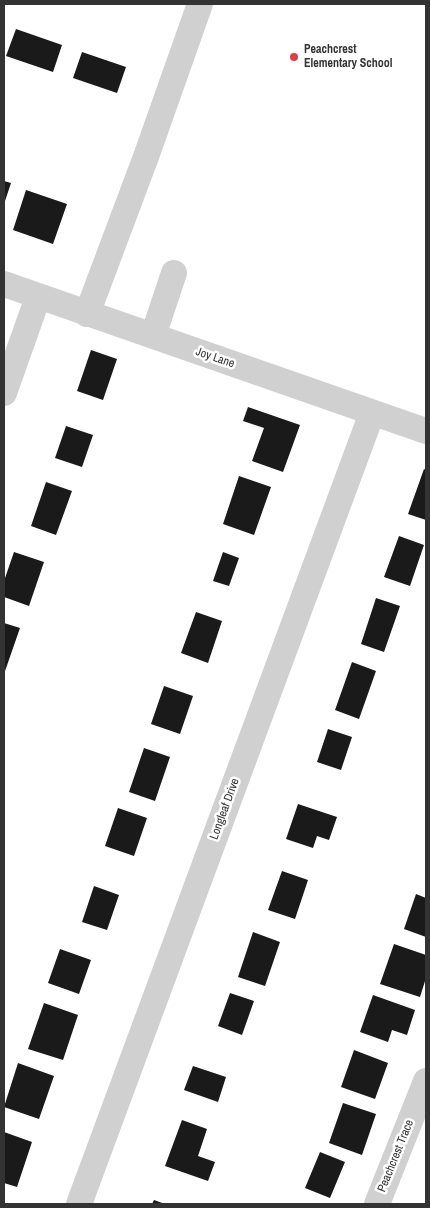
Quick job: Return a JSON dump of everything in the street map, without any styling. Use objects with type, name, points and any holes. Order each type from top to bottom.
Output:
[{"type":"street","points":[[87,314],[147,154],[200,4]]},
{"type":"street","points":[[152,336],[174,273]]},
{"type":"street","name":"Joy Lane","points":[[4,284],[426,431]]},
{"type":"street","points":[[4,393],[38,296]]},
{"type":"street","name":"Longleaf Drive","points":[[79,1204],[372,413]]},
{"type":"street","name":"Peachcrest Trace","points":[[377,1204],[426,1081]]},
{"type":"building","points":[[16,29],[62,45],[53,72],[6,56]]},
{"type":"building","points":[[82,52],[126,67],[117,93],[73,78]]},
{"type":"building","points":[[4,181],[11,183],[4,204]]},
{"type":"building","points":[[26,190],[67,204],[53,244],[13,230]]},
{"type":"building","points":[[91,350],[117,359],[103,400],[77,391]]},
{"type":"building","points":[[248,407],[300,425],[283,472],[252,461],[264,428],[243,421]]},
{"type":"building","points":[[66,426],[93,435],[82,467],[55,458]]},
{"type":"building","points":[[424,469],[426,470],[426,520],[408,514]]},
{"type":"building","points":[[239,476],[271,487],[254,535],[223,524]]},
{"type":"building","points":[[46,482],[72,491],[56,535],[31,526]]},
{"type":"building","points":[[399,536],[424,545],[410,586],[384,577]]},
{"type":"building","points":[[14,552],[44,562],[29,606],[4,597],[4,581]]},
{"type":"building","points":[[223,552],[239,558],[229,586],[213,581]]},
{"type":"building","points":[[376,598],[400,606],[384,652],[361,644]]},
{"type":"building","points":[[196,612],[222,621],[208,663],[181,653]]},
{"type":"building","points":[[4,623],[20,628],[4,674]]},
{"type":"building","points":[[352,662],[376,671],[359,719],[335,710]]},
{"type":"building","points":[[164,686],[193,696],[180,734],[151,724]]},
{"type":"building","points":[[328,729],[352,737],[341,770],[317,762]]},
{"type":"building","points":[[144,748],[170,757],[155,801],[129,792]]},
{"type":"building","points":[[298,804],[337,817],[329,840],[317,836],[313,848],[286,839]]},
{"type":"building","points":[[118,808],[147,818],[134,856],[105,846]]},
{"type":"building","points":[[282,871],[308,880],[295,919],[268,910]]},
{"type":"building","points":[[94,886],[119,895],[107,930],[82,922]]},
{"type":"building","points":[[416,894],[426,898],[426,937],[404,929]]},
{"type":"building","points":[[253,932],[280,942],[265,986],[238,977]]},
{"type":"building","points":[[394,944],[426,955],[426,978],[420,997],[380,984]]},
{"type":"building","points":[[60,949],[91,960],[79,994],[48,983]]},
{"type":"building","points":[[230,993],[254,1001],[242,1035],[218,1026]]},
{"type":"building","points":[[373,995],[415,1010],[407,1035],[392,1030],[388,1042],[360,1032]]},
{"type":"building","points":[[44,1003],[78,1015],[63,1060],[28,1049]]},
{"type":"building","points":[[354,1050],[388,1063],[375,1099],[341,1087]]},
{"type":"building","points":[[18,1063],[54,1076],[39,1119],[4,1107]]},
{"type":"building","points":[[193,1066],[226,1077],[218,1102],[184,1090]]},
{"type":"building","points":[[343,1103],[376,1114],[362,1155],[329,1143]]},
{"type":"building","points":[[182,1120],[207,1129],[198,1156],[215,1162],[208,1181],[165,1166]]},
{"type":"building","points":[[4,1132],[32,1142],[17,1187],[4,1183]]},
{"type":"building","points":[[320,1152],[345,1162],[330,1198],[305,1188]]},
{"type":"building","points":[[154,1200],[165,1204],[152,1204]]},
{"type":"place","name":"Peachcrest Elementary School","points":[[294,57]]}]
